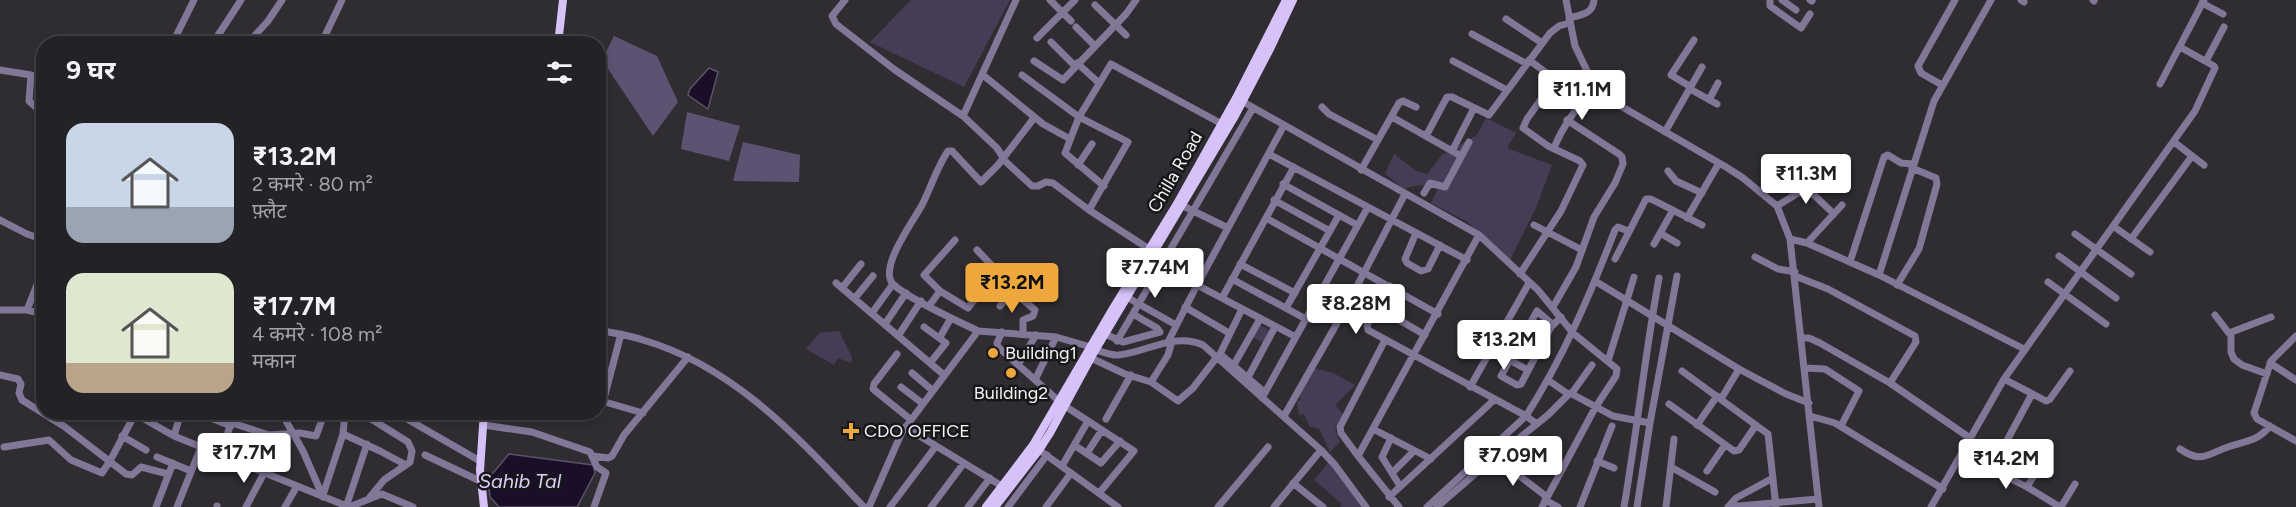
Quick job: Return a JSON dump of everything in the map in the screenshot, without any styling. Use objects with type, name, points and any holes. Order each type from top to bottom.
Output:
[{"type":"main road","points":[[559,36],[563,0]]},
{"type":"main road","name":"Chilla Road","points":[[986,507],[1040,450],[1062,404],[1149,249],[1160,238],[1180,205],[1222,124],[1239,100],[1286,0]]},
{"type":"main road","points":[[1180,205],[1270,49],[1293,0]]},
{"type":"main road","points":[[1093,352],[1160,238]]},
{"type":"main road","points":[[483,420],[480,482],[484,507]]},
{"type":"main road","points":[[995,507],[1005,488]]},
{"type":"street","points":[[176,36],[194,0]]},
{"type":"street","points":[[218,36],[241,0]]},
{"type":"street","points":[[256,36],[282,0]]},
{"type":"street","points":[[325,36],[342,0]]},
{"type":"street","points":[[845,0],[832,16],[836,24],[895,70],[963,116],[1032,186],[1046,182],[1053,183],[1089,210],[1149,249]]},
{"type":"street","points":[[963,116],[1016,0]]},
{"type":"street","points":[[1050,0],[1071,21]]},
{"type":"street","points":[[1037,38],[1075,0]]},
{"type":"street","points":[[1034,61],[1061,81],[1136,0]]},
{"type":"street","points":[[1566,0],[1575,46],[1590,77],[1612,101],[1743,178],[1777,206],[1790,238],[1819,503],[1728,507]]},
{"type":"street","points":[[1426,136],[1448,96],[1489,115],[1554,29],[1589,11],[1593,7],[1594,0]]},
{"type":"street","points":[[1770,0],[1770,6],[1800,28],[1810,15]]},
{"type":"street","points":[[1942,85],[1921,73],[1918,66],[1955,0]]},
{"type":"street","points":[[1879,275],[1934,101],[1991,0]]},
{"type":"street","points":[[1786,1],[1796,10]]},
{"type":"street","points":[[2160,84],[2203,2],[2223,14]]},
{"type":"street","points":[[1095,5],[1126,34]]},
{"type":"street","points":[[1506,19],[1542,43]]},
{"type":"street","points":[[1076,27],[1094,45]]},
{"type":"street","points":[[2206,62],[2224,27]]},
{"type":"street","points":[[1472,34],[1528,62],[1552,77],[1554,81],[1523,128],[1580,161],[1582,165],[1574,187],[1520,274]]},
{"type":"street","points":[[1694,40],[1680,58],[1671,75],[1717,104]]},
{"type":"street","points":[[1051,42],[1099,83]]},
{"type":"street","points":[[1931,507],[2004,379],[2194,111],[2214,71],[2214,66],[2180,47]]},
{"type":"street","points":[[1453,61],[1507,90]]},
{"type":"street","points":[[1104,186],[1065,153],[1079,117],[1113,63],[1222,124]]},
{"type":"street","points":[[1665,132],[1702,68]]},
{"type":"street","points":[[0,70],[32,75],[29,100],[36,107]]},
{"type":"street","points":[[983,75],[1034,118],[1070,139]]},
{"type":"street","points":[[1022,75],[1079,117],[1128,142],[1089,210]]},
{"type":"street","points":[[1709,100],[1718,83]]},
{"type":"street","points":[[1554,148],[1568,120],[1597,85]]},
{"type":"street","points":[[1239,100],[1283,127],[1479,235],[1538,290],[1573,333],[1617,369],[1544,501]]},
{"type":"street","points":[[1361,170],[1401,101],[1416,107]]},
{"type":"street","points":[[1322,107],[1329,114],[1378,140]]},
{"type":"street","points":[[1117,341],[1253,108]]},
{"type":"street","points":[[1452,151],[1474,108]]},
{"type":"street","points":[[1392,117],[1461,156]]},
{"type":"street","points":[[1034,118],[981,182],[952,151],[948,151],[896,250],[890,276],[893,284],[921,302],[978,331],[1056,337],[1093,352],[1131,375],[1151,382],[1179,401],[1203,377],[1217,357]]},
{"type":"street","points":[[1553,307],[1570,280],[1594,217],[1615,183],[1623,160],[1619,154],[1568,120]]},
{"type":"street","points":[[1151,382],[1168,355],[1176,325],[1185,307],[1283,127]]},
{"type":"street","points":[[1424,193],[1430,183],[1445,187],[1469,142]]},
{"type":"street","points":[[2174,142],[2204,165]]},
{"type":"street","points":[[1078,165],[1092,144]]},
{"type":"street","points":[[1269,154],[1467,260]]},
{"type":"street","points":[[1850,262],[1884,157],[1888,155],[1901,163],[1913,166],[1936,178],[1937,184],[1919,249],[1897,285]]},
{"type":"street","points":[[2131,239],[2192,156]]},
{"type":"street","points":[[1687,218],[1719,163]]},
{"type":"street","points":[[1222,298],[1293,166]]},
{"type":"street","points":[[1668,171],[1676,181],[1702,193]]},
{"type":"street","points":[[1283,184],[1357,225]]},
{"type":"street","points":[[1777,206],[1803,190],[1814,195],[1834,214]]},
{"type":"street","points":[[1284,416],[1344,311],[1405,194]]},
{"type":"street","points":[[1615,259],[1646,199],[1651,199],[1702,225]]},
{"type":"street","points":[[1274,200],[1330,231]]},
{"type":"street","points":[[1180,205],[1228,228]]},
{"type":"street","points":[[1807,243],[1842,205]]},
{"type":"street","points":[[1263,395],[1368,207]]},
{"type":"street","points":[[1654,244],[1672,210]]},
{"type":"street","points":[[1286,308],[1339,215]]},
{"type":"street","points":[[1266,218],[1438,314]]},
{"type":"street","points":[[0,220],[36,237]]},
{"type":"street","points":[[1534,225],[1582,250]]},
{"type":"street","points":[[2112,226],[2150,252]]},
{"type":"street","points":[[1433,506],[1526,416],[1573,333],[1617,228],[1628,231]]},
{"type":"street","points":[[1416,233],[1405,259],[1407,263],[1421,271],[1428,269],[1440,245]]},
{"type":"street","points":[[1660,233],[1677,243]]},
{"type":"street","points":[[2075,234],[2131,274]]},
{"type":"street","points":[[1358,456],[1438,314],[1479,235]]},
{"type":"street","points":[[1790,238],[1807,243],[1879,275],[2024,349]]},
{"type":"street","points":[[955,240],[924,274],[940,291],[967,307],[971,306],[997,271],[977,250]]},
{"type":"street","points":[[2059,256],[2116,298]]},
{"type":"street","points":[[1755,257],[1828,290],[1915,336],[1916,342],[1890,382]]},
{"type":"street","points":[[861,264],[839,285],[944,375]]},
{"type":"street","points":[[1240,264],[1294,293]]},
{"type":"street","points":[[855,298],[873,276]]},
{"type":"street","points":[[1637,507],[1677,276]]},
{"type":"street","points":[[1000,306],[1024,277]]},
{"type":"street","points":[[1608,361],[1634,277]]},
{"type":"street","points":[[1624,507],[1638,421],[1644,361],[1659,278]]},
{"type":"street","points":[[1232,279],[1304,318]]},
{"type":"street","points":[[1595,281],[1739,369],[1786,394],[1809,403]]},
{"type":"street","points":[[2048,282],[2106,324]]},
{"type":"street","points":[[1470,387],[1529,283]]},
{"type":"street","points":[[872,314],[893,284]]},
{"type":"street","points":[[1197,285],[1294,336]]},
{"type":"street","points":[[1390,286],[1367,328],[1537,424]]},
{"type":"street","points":[[27,310],[36,287]]},
{"type":"street","points":[[929,306],[940,291]]},
{"type":"street","points":[[1013,291],[1035,310],[1033,315],[1023,320],[1023,334]]},
{"type":"street","points":[[885,324],[906,293]]},
{"type":"street","points":[[1124,296],[1176,325]]},
{"type":"street","points":[[1316,297],[1344,311]]},
{"type":"street","points":[[898,336],[921,302]]},
{"type":"street","points":[[1185,307],[1229,333]]},
{"type":"street","points":[[1377,307],[1425,335]]},
{"type":"street","points":[[1242,309],[1220,354],[1232,368],[1321,450],[1366,507]]},
{"type":"street","points":[[0,310],[36,312]]},
{"type":"street","points":[[1553,325],[1537,311],[1501,376],[1517,385],[1521,384],[1553,325],[1561,317]]},
{"type":"street","points":[[1105,334],[1123,342],[1160,332],[1133,314]]},
{"type":"street","points":[[2215,315],[2229,333],[2234,359],[2242,365],[2267,374]]},
{"type":"street","points":[[2229,333],[2271,317]]},
{"type":"street","points":[[940,337],[951,318]]},
{"type":"street","points":[[1232,368],[1260,319]]},
{"type":"street","points":[[924,327],[946,341],[930,363]]},
{"type":"street","points":[[1246,381],[1275,327]]},
{"type":"street","points":[[606,331],[645,340],[688,357],[716,373],[769,410],[866,507],[904,427],[978,331]]},
{"type":"street","points":[[1002,332],[998,347],[1018,365],[1062,404],[1133,449],[1133,452],[1100,492]]},
{"type":"street","points":[[606,384],[621,334]]},
{"type":"street","points":[[1018,365],[1036,335]]},
{"type":"street","points":[[1523,336],[1543,344]]},
{"type":"street","points":[[2296,336],[2270,363],[2254,413],[2258,419],[2296,441]]},
{"type":"street","points":[[1035,380],[1056,337]]},
{"type":"street","points":[[1802,338],[1814,339],[1890,382],[1970,438]]},
{"type":"street","points":[[1385,340],[1340,427],[1341,433],[1399,507]]},
{"type":"street","points":[[1093,352],[1118,355],[1170,342],[1194,341],[1203,345],[1232,368]]},
{"type":"street","points":[[1491,350],[1528,370]]},
{"type":"street","points":[[897,354],[873,388],[910,419]]},
{"type":"street","points":[[593,456],[610,458],[624,435],[688,357]]},
{"type":"street","points":[[2270,363],[2296,380]]},
{"type":"street","points":[[1433,506],[1556,409],[1592,365]]},
{"type":"street","points":[[1805,368],[1825,369],[1860,392],[1841,426]]},
{"type":"street","points":[[1697,425],[1739,369]]},
{"type":"street","points":[[1682,371],[1769,436],[1776,505]]},
{"type":"street","points":[[2004,379],[2048,400],[2070,371]]},
{"type":"street","points":[[912,373],[932,390]]},
{"type":"street","points":[[0,375],[18,380],[21,384],[19,393],[22,400],[36,409]]},
{"type":"street","points":[[1106,418],[1131,375]]},
{"type":"street","points":[[1548,380],[1595,408],[1620,418],[1650,423]]},
{"type":"street","points":[[901,387],[922,403]]},
{"type":"street","points":[[1991,470],[2032,394]]},
{"type":"street","points":[[1389,497],[1494,400]]},
{"type":"street","points":[[606,402],[643,413]]},
{"type":"street","points":[[1669,404],[1734,452],[1756,425]]},
{"type":"street","points":[[1810,416],[1828,419],[1841,426],[1943,489]]},
{"type":"street","points":[[55,420],[129,475],[134,474],[140,467],[168,474]]},
{"type":"street","points":[[3,447],[49,440],[71,460],[99,473],[104,472],[130,420]]},
{"type":"street","points":[[174,436],[179,420]]},
{"type":"street","points":[[220,420],[265,435],[317,436],[322,420]]},
{"type":"street","points":[[220,455],[233,420]]},
{"type":"street","points":[[285,420],[323,496]]},
{"type":"street","points":[[323,496],[343,434],[344,420]]},
{"type":"street","points":[[370,497],[384,480],[406,465],[411,459],[412,451],[408,442],[373,420]]},
{"type":"street","points":[[409,420],[480,461]]},
{"type":"street","points":[[146,421],[174,436],[346,507],[370,497],[385,494],[408,506]]},
{"type":"street","points":[[1062,466],[1088,421]]},
{"type":"street","points":[[483,425],[532,432],[587,450],[593,456],[596,466],[606,472],[594,507]]},
{"type":"street","points":[[1580,507],[1612,426]]},
{"type":"street","points":[[2180,449],[2194,457],[2213,455],[2228,447],[2258,438],[2270,426]]},
{"type":"street","points":[[904,427],[1005,488]]},
{"type":"street","points":[[1373,429],[1431,459]]},
{"type":"street","points":[[1086,453],[1102,430]]},
{"type":"street","points":[[343,434],[406,465]]},
{"type":"street","points":[[122,436],[146,450]]},
{"type":"street","points":[[1391,438],[1382,457],[1400,486]]},
{"type":"street","points":[[1666,507],[1674,439]]},
{"type":"street","points":[[1074,446],[1103,462],[1120,441]]},
{"type":"street","points":[[346,507],[367,444]]},
{"type":"street","points":[[1707,471],[1725,445]]},
{"type":"street","points":[[890,507],[936,446]]},
{"type":"street","points":[[177,507],[201,447]]},
{"type":"street","points":[[1218,507],[1268,447]]},
{"type":"street","points":[[1008,507],[1040,450],[1118,507]]},
{"type":"street","points":[[1274,507],[1321,450]]},
{"type":"street","points":[[1392,473],[1414,451]]},
{"type":"street","points":[[1962,454],[2028,487],[2061,507],[2075,484]]},
{"type":"street","points":[[425,455],[480,482]]},
{"type":"street","points":[[157,457],[191,471]]},
{"type":"street","points":[[1495,457],[1544,501],[1558,507]]},
{"type":"street","points":[[1597,461],[1614,468]]},
{"type":"street","points":[[156,507],[172,463]]},
{"type":"street","points":[[931,507],[964,463]]},
{"type":"street","points":[[2028,487],[2041,464]]},
{"type":"street","points":[[1671,467],[1714,492]]},
{"type":"street","points":[[246,507],[264,473]]},
{"type":"street","points":[[1046,507],[1071,473]]},
{"type":"street","points":[[968,507],[990,478]]},
{"type":"street","points":[[1728,507],[1736,498],[1773,478]]},
{"type":"street","points":[[1293,483],[1318,505]]},
{"type":"street","points":[[285,507],[297,486]]},
{"type":"shaded area","points":[[911,0],[1010,0],[964,87],[870,42]]},
{"type":"shaded area","points":[[614,36],[657,56],[678,102],[653,136],[606,66],[606,52]]},
{"type":"shaded area","points":[[687,112],[740,126],[729,161],[681,149]]},
{"type":"shaded area","points":[[1486,118],[1516,133],[1507,148],[1552,165],[1536,208],[1510,260],[1466,221],[1431,203],[1437,190],[1421,185],[1404,189],[1385,174],[1394,154],[1415,170],[1427,174],[1442,155],[1477,135]]},
{"type":"shaded area","points":[[743,142],[800,155],[799,182],[733,181]]},
{"type":"shaded area","points":[[1258,324],[1271,331],[1265,344],[1251,336]]},
{"type":"shaded area","points":[[839,331],[852,357],[851,363],[838,358],[834,365],[806,349],[819,333]]},
{"type":"shaded area","points":[[1314,368],[1333,373],[1355,385],[1335,405],[1343,414],[1335,429],[1340,442],[1330,452],[1319,429],[1309,426],[1304,414],[1299,415],[1297,402],[1301,399],[1299,398]]},
{"type":"shaded area","points":[[1328,463],[1333,464],[1366,507],[1340,507],[1342,504],[1314,480]]},
{"type":"water","points":[[709,68],[718,72],[708,109],[688,95],[690,89]]},
{"type":"water","name":"Sahib Tal","points":[[509,454],[593,465],[595,473],[577,507],[499,507],[490,497],[488,479]]},
{"type":"place","name":"Building1","points":[[993,353]]},
{"type":"place","name":"Building2","points":[[1011,373]]},
{"type":"place","name":"CDO OFFICE","points":[[851,431]]}]
